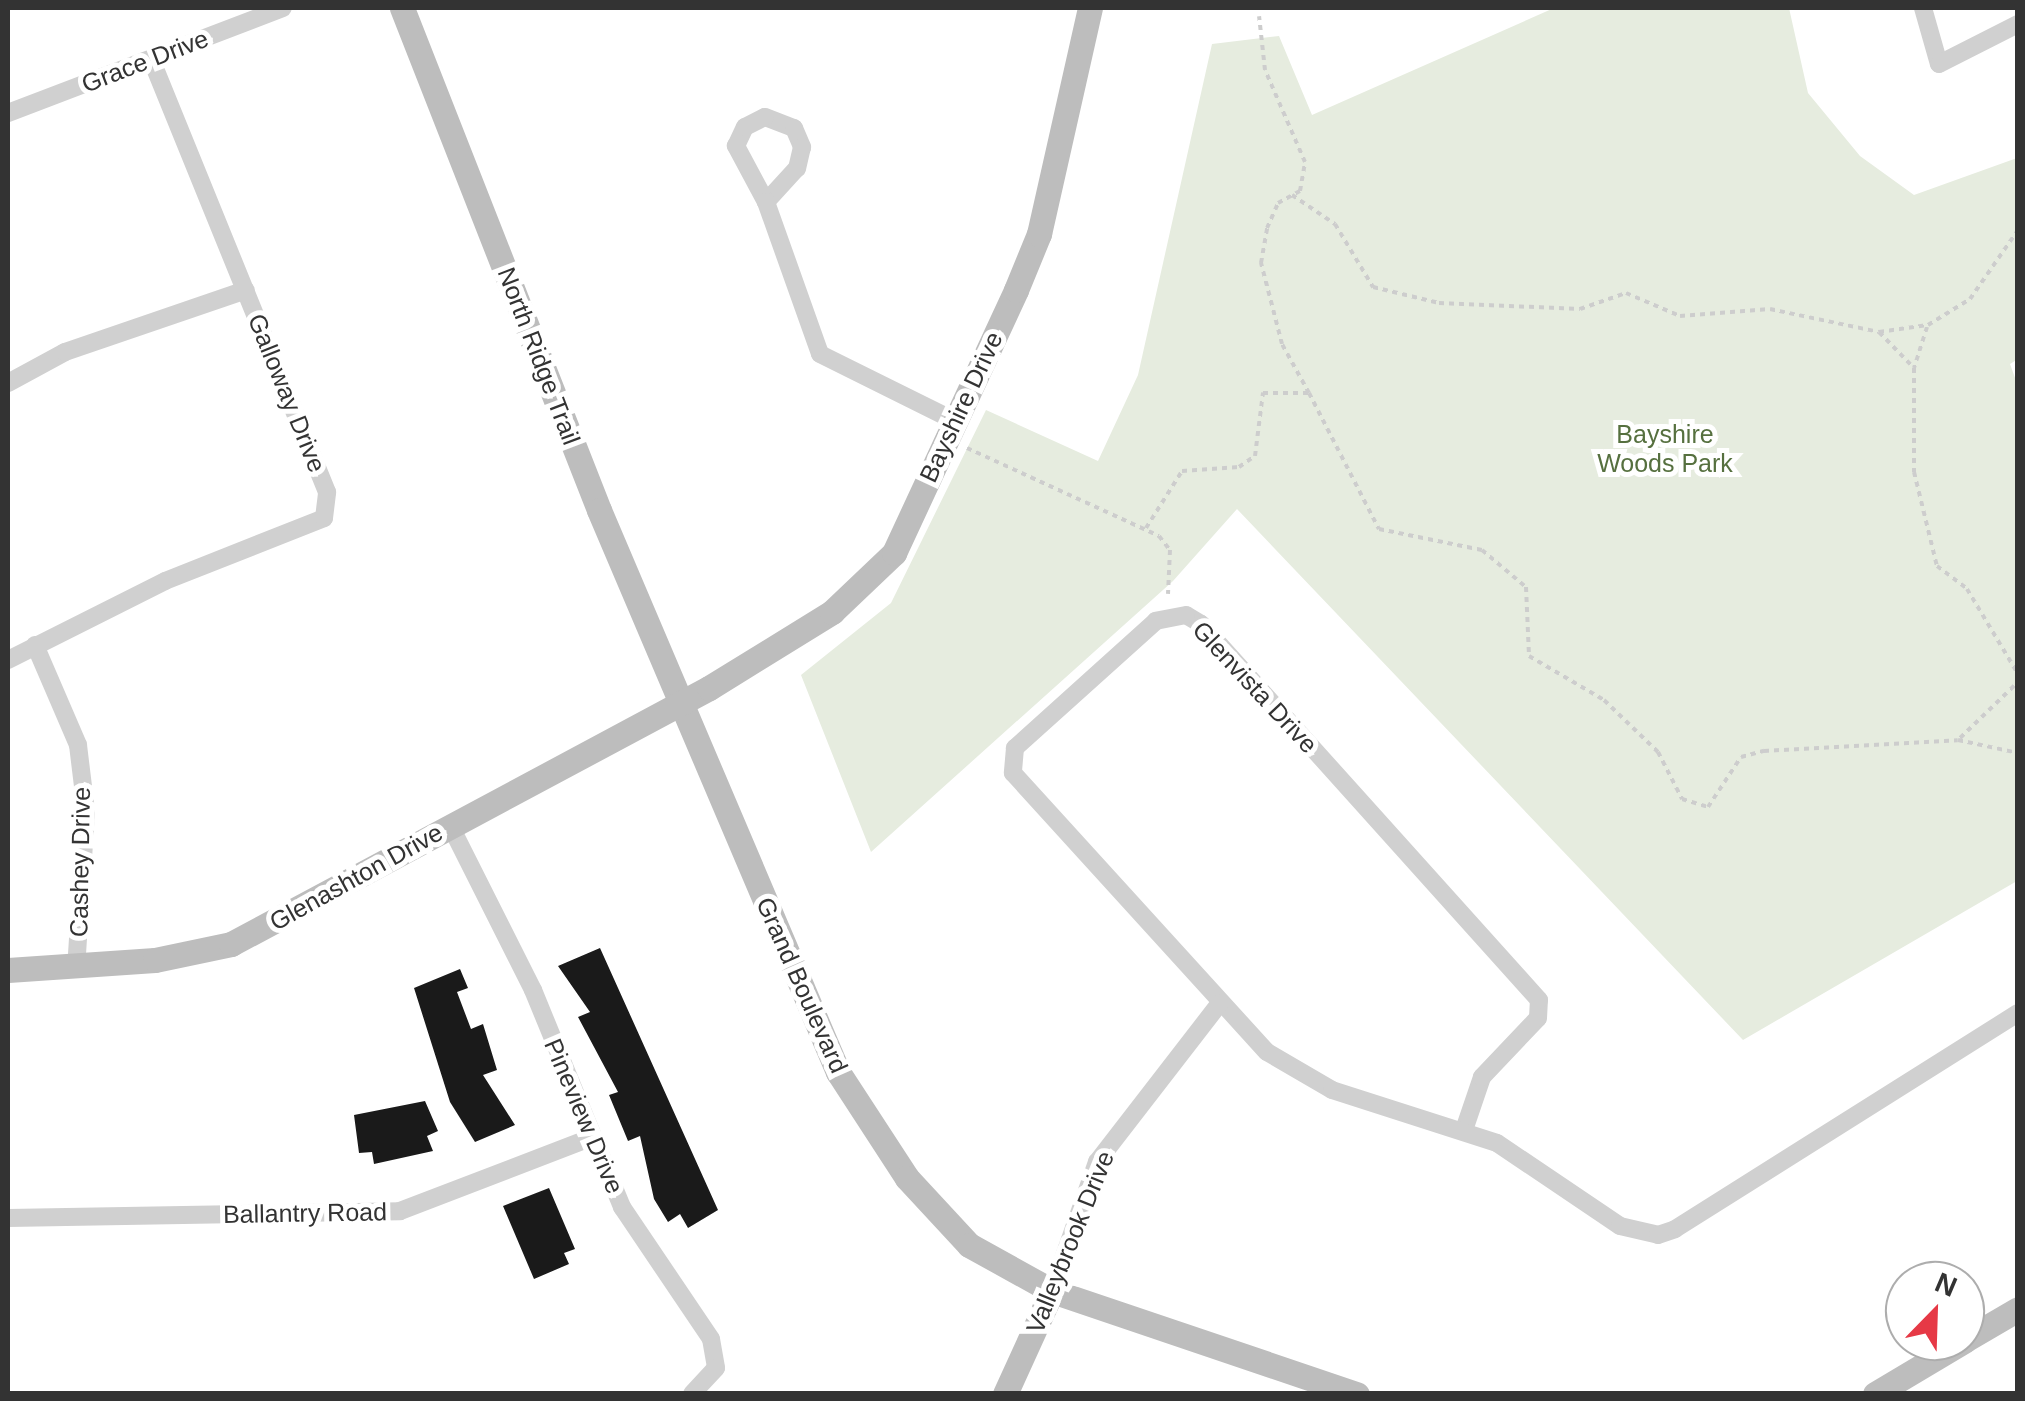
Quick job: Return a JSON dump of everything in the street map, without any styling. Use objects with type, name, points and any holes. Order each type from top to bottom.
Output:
[{"type":"street","name":"Grace Drive","points":[[8,114],[282,8]]},
{"type":"street","name":"North Ridge Trail","points":[[402,8],[681,703]]},
{"type":"street","name":"Bayshire Drive","points":[[681,703],[832,612],[894,553],[1039,234],[1090,8]]},
{"type":"street","points":[[1923,8],[1940,64],[2018,24]]},
{"type":"street","name":"Galloway Drive","points":[[8,660],[324,518],[326,492],[151,59]]},
{"type":"street","points":[[766,202],[802,158],[794,128],[776,117],[746,127],[736,146],[766,202],[820,354],[955,421]]},
{"type":"street","points":[[8,383],[65,352],[246,290]]},
{"type":"street","name":"Glenvista Drive","points":[[1464,1130],[1482,1077],[1538,1018],[1539,1000],[1201,624],[1170,614],[1020,743],[1011,764],[1219,1004],[1303,1076],[1464,1130],[1620,1226],[1658,1235],[2018,1013]]},
{"type":"street","name":"Cashey Drive","points":[[35,645],[78,745],[86,812],[76,968]]},
{"type":"street","name":"Glenashton Drive","points":[[8,970],[76,968],[231,944],[681,703]]},
{"type":"street","name":"Grand Boulevard","points":[[681,703],[838,1072],[907,1178],[968,1245],[1052,1291],[1357,1394]]},
{"type":"street","name":"Pineview Drive","points":[[450,825],[532,990],[590,1138],[622,1207],[711,1339],[716,1368],[692,1394]]},
{"type":"street","name":"Valleybrook Drive","points":[[1005,1394],[1052,1291],[1097,1162],[1219,1004]]},
{"type":"street","name":"Ballantry Road","points":[[8,1218],[400,1211],[590,1138]]},
{"type":"street","points":[[1985,1329],[2018,1310]]},
{"type":"street","points":[[1875,1394],[1930,1361]]},
{"type":"path","points":[[1259,16],[1265,70],[1306,162],[1292,195],[1278,203],[1262,262],[1282,344],[1379,529],[1482,550],[1526,587],[1529,656],[1604,700],[1658,752],[1682,799],[1708,808],[1728,790],[1740,757],[1764,751],[1958,740],[2018,752]]},
{"type":"path","points":[[1292,195],[1335,224],[1373,287],[1439,303],[1580,309],[1626,293],[1680,316],[1770,309],[1879,332],[1928,325],[1970,299],[2018,230]]},
{"type":"path","points":[[1928,325],[1914,368],[1914,472],[1937,566],[1967,589],[2018,674]]},
{"type":"path","points":[[1879,332],[1914,368]]},
{"type":"path","points":[[1146,528],[1182,471],[1239,467],[1255,456],[1262,393],[1309,393]]},
{"type":"path","points":[[967,448],[1107,519],[1146,528],[1170,550],[1168,594]]},
{"type":"path","points":[[1958,740],[2018,682]]},
{"type":"green space","name":"Bayshire Woods Park","points":[[1554,8],[1789,8],[1808,93],[1860,156],[1914,195],[2017,158],[2018,359],[2010,364],[2018,386],[2017,881],[1743,1040],[1237,509],[1173,581],[871,852],[801,675],[891,603],[986,410],[1098,461],[1138,375],[1212,44],[1279,36],[1312,115]]},
{"type":"building","points":[[600,948],[718,1210],[688,1228],[680,1214],[668,1222],[654,1199],[640,1136],[628,1141],[609,1095],[618,1092],[578,1017],[590,1012],[558,966]]},
{"type":"building","points":[[460,969],[468,988],[457,992],[471,1029],[483,1024],[497,1070],[483,1075],[515,1125],[475,1142],[450,1102],[414,988]]},
{"type":"building","points":[[425,1101],[438,1131],[427,1136],[433,1151],[374,1164],[372,1152],[359,1153],[354,1115]]},
{"type":"building","points":[[549,1188],[575,1249],[564,1253],[569,1264],[534,1279],[503,1206]]}]
